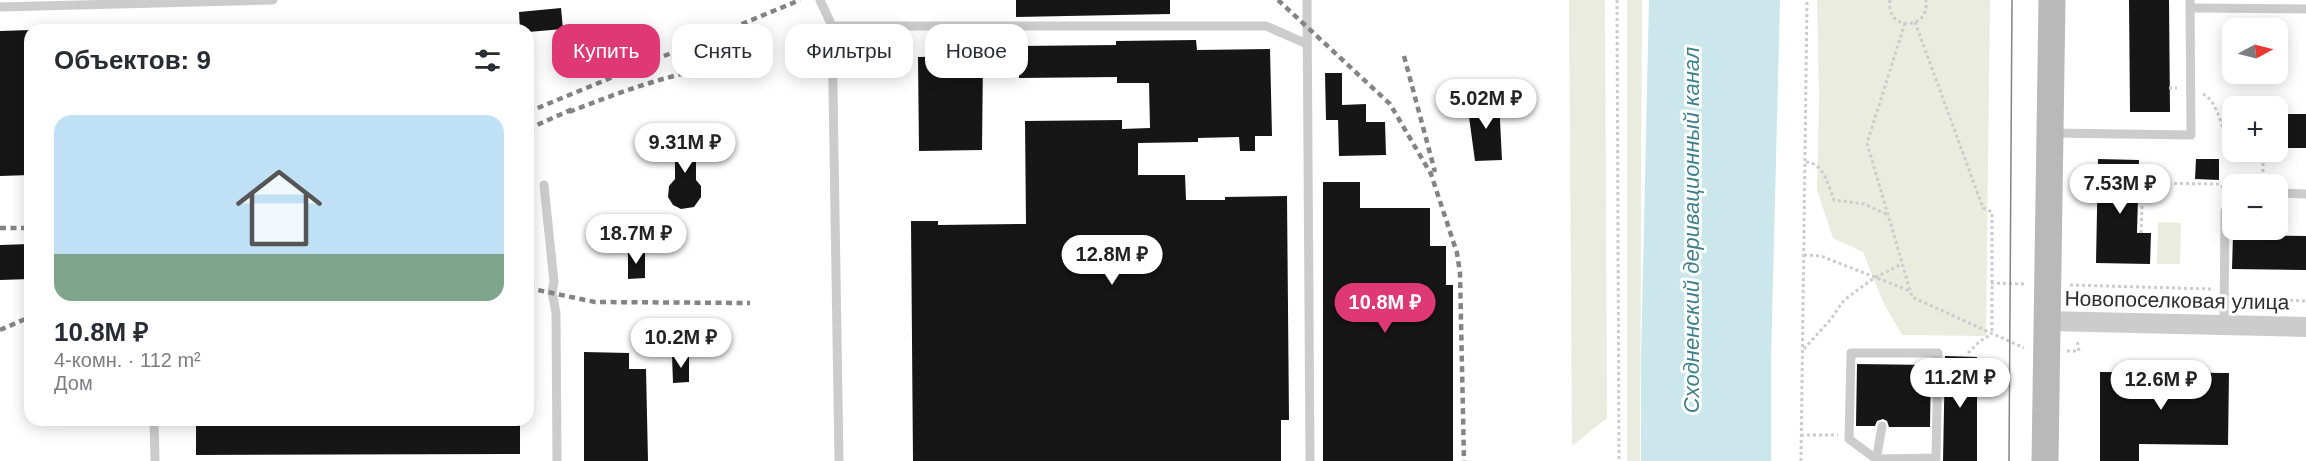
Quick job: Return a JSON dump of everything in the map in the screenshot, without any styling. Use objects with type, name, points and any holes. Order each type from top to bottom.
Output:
[{"type":"street","points":[[2045,461],[2052,0]]},
{"type":"street","name":"Новопоселковая улица","points":[[2047,321],[2306,327]]},
{"type":"lane","points":[[0,7],[273,0]]},
{"type":"lane","points":[[820,0],[831,24]]},
{"type":"lane","points":[[1307,0],[1310,461]]},
{"type":"lane","points":[[2051,133],[2191,135],[2190,4],[2306,9]]},
{"type":"lane","points":[[913,26],[1266,26],[1308,44]]},
{"type":"lane","points":[[833,78],[839,461]]},
{"type":"lane","points":[[544,185],[554,282],[552,292],[556,313],[557,461]]},
{"type":"lane","points":[[2288,193],[2306,194]]},
{"type":"lane","points":[[2224,326],[2225,240]]},
{"type":"lane","points":[[1938,352],[1936,458],[1876,460],[1849,439],[1851,353],[1938,352]]},
{"type":"lane","points":[[1884,353],[1884,364]]},
{"type":"lane","points":[[154,426],[155,461]]},
{"type":"lane","points":[[1876,460],[1882,426]]},
{"type":"path","points":[[1617,0],[1619,461]]},
{"type":"path","points":[[1801,461],[1807,0]]},
{"type":"path","points":[[1890,0],[1892,15],[1899,22],[1905,23],[1920,19],[1926,11],[1926,0]]},
{"type":"path","points":[[1915,22],[1983,208],[1992,212],[1992,334]]},
{"type":"path","points":[[1905,23],[1867,143],[1912,297],[2028,350]]},
{"type":"path","points":[[2190,87],[2209,97],[2222,124]]},
{"type":"path","points":[[1806,162],[1815,163],[1821,168],[1834,200],[1864,204],[1888,215]]},
{"type":"path","points":[[2141,233],[2141,183],[2220,184],[2222,186]]},
{"type":"path","points":[[1804,255],[1821,256],[1910,291]]},
{"type":"path","points":[[1802,351],[1831,319],[1844,300],[1874,278],[1902,264]]},
{"type":"path","points":[[1991,283],[2034,284]]},
{"type":"path","points":[[2066,285],[2225,291],[2238,300],[2306,301]]},
{"type":"path","points":[[1968,353],[1980,341],[1992,334]]},
{"type":"path","points":[[1801,435],[1836,435]]},
{"type":"shaded area","points":[[1569,0],[1605,0],[1607,418],[1572,446]]},
{"type":"shaded area","points":[[1627,0],[1642,0],[1640,461],[1627,461]]},
{"type":"shaded area","points":[[1817,0],[1990,0],[1986,336],[1902,335],[1884,304],[1863,252],[1833,238],[1817,190],[1819,98]]},
{"type":"shaded area","points":[[2158,222],[2181,223],[2180,264],[2157,264]]},
{"type":"water","name":"Сходненский деривационный канал","points":[[1649,0],[1780,0],[1771,361],[1771,461],[1641,461]]},
{"type":"building","points":[[1016,0],[1170,0],[1170,14],[1016,17]]},
{"type":"building","points":[[2129,0],[2169,0],[2170,112],[2130,112]]},
{"type":"building","points":[[561,8],[563,24],[552,24],[552,30],[534,31],[534,24],[520,24],[519,12]]},
{"type":"building","points":[[24,30],[24,175],[0,176],[0,31]]},
{"type":"building","points":[[1196,40],[1197,50],[1270,49],[1272,136],[1255,136],[1255,151],[1240,151],[1239,137],[1198,138],[1198,142],[1138,143],[1138,175],[1185,175],[1186,200],[1287,196],[1289,420],[1281,420],[1281,461],[913,461],[911,221],[938,221],[938,225],[1026,224],[1025,121],[1122,120],[1122,129],[1150,128],[1149,83],[1117,83],[1117,77],[1028,78],[1028,46],[1116,45],[1116,41]]},
{"type":"building","points":[[918,57],[925,57],[925,78],[983,78],[982,150],[919,151]]},
{"type":"building","points":[[1325,73],[1342,73],[1342,105],[1366,104],[1366,122],[1385,122],[1386,155],[1339,156],[1338,120],[1326,120]]},
{"type":"building","points":[[1499,101],[1502,160],[1475,161],[1467,102]]},
{"type":"building","points":[[2288,114],[2306,114],[2306,148],[2288,148]]},
{"type":"building","points":[[696,135],[696,180],[701,186],[701,197],[694,207],[681,209],[673,205],[668,197],[669,186],[675,179],[675,136]]},
{"type":"building","points":[[2098,159],[2139,160],[2137,233],[2151,233],[2150,264],[2096,263]]},
{"type":"building","points":[[2196,159],[2219,159],[2219,180],[2195,179]]},
{"type":"building","points":[[1323,182],[1360,182],[1360,208],[1430,208],[1430,246],[1446,246],[1446,285],[1453,285],[1453,461],[1323,461]]},
{"type":"building","points":[[2288,236],[2306,236],[2306,270],[2232,269],[2233,240],[2288,240]]},
{"type":"building","points":[[24,244],[24,279],[0,280],[0,245]]},
{"type":"building","points":[[628,251],[645,251],[645,278],[628,279]]},
{"type":"building","points":[[584,352],[629,353],[629,369],[646,369],[648,461],[584,461]]},
{"type":"building","points":[[672,355],[689,355],[689,382],[673,383]]},
{"type":"building","points":[[1945,356],[1977,357],[1977,461],[1943,461]]},
{"type":"building","points":[[1857,364],[1931,365],[1930,427],[1889,427],[1887,421],[1883,419],[1877,421],[1875,426],[1856,426]]},
{"type":"building","points":[[2100,372],[2229,373],[2228,445],[2139,444],[2139,461],[2100,461]]},
{"type":"building","points":[[196,426],[520,426],[520,454],[196,455]]},
{"type":"tram line","points":[[2009,461],[2012,0]]},
{"type":"railway","points":[[534,110],[800,0]]},
{"type":"railway","points":[[1278,0],[1390,104],[1431,174],[1457,253],[1460,273],[1464,461]]},
{"type":"railway","points":[[1404,56],[1435,172]]},
{"type":"railway","points":[[569,112],[642,85],[672,77]]},
{"type":"railway","points":[[534,126],[575,108]]},
{"type":"railway","points":[[0,228],[24,228]]},
{"type":"railway","points":[[534,289],[595,302],[750,303]]},
{"type":"railway","points":[[0,330],[24,320]]}]
